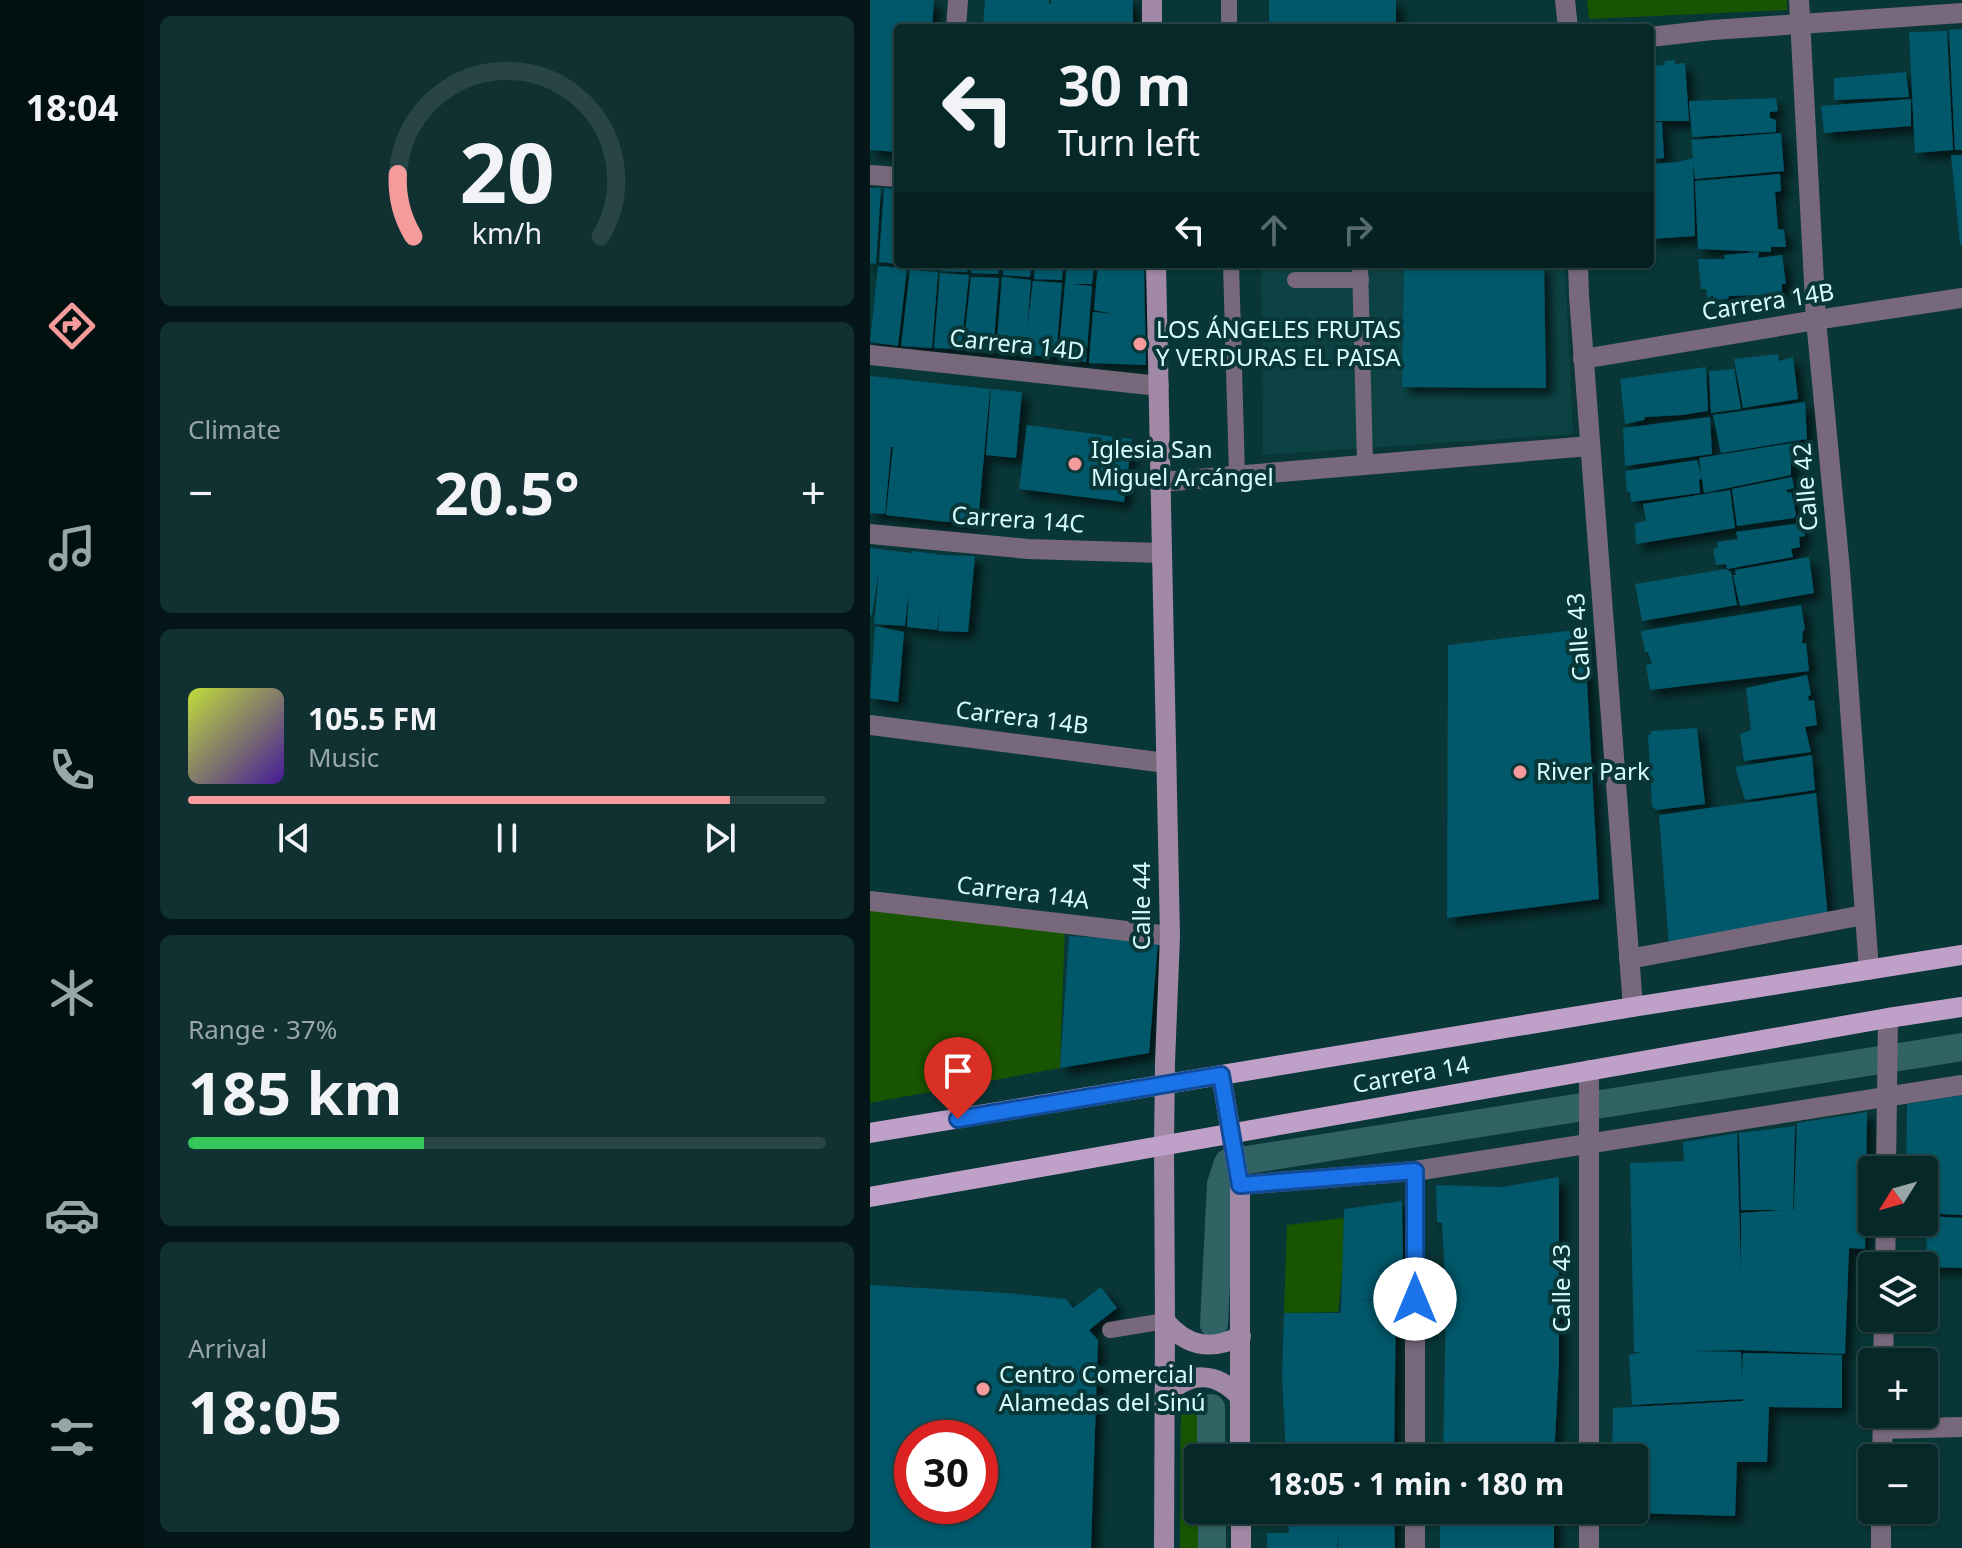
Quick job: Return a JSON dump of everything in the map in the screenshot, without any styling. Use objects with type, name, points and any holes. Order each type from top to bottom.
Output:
[{"type":"main road","name":"Carrera 14","points":[[870,1133],[1962,955]]},
{"type":"main road","name":"Carrera 14","points":[[870,1197],[1164,1146],[1236,1161],[1589,1079],[1888,1018],[1962,1007]]},
{"type":"street","points":[[956,24],[958,0]]},
{"type":"street","points":[[1152,0],[1152,24]]},
{"type":"street","points":[[1565,0],[1568,24]]},
{"type":"street","name":"Calle 42","points":[[1799,0],[1816,320],[1840,570],[1869,970]]},
{"type":"street","points":[[1654,37],[1960,8]]},
{"type":"street","points":[[870,175],[894,177]]},
{"type":"street","name":"Calle 44","points":[[1156,268],[1170,936],[1164,1146],[1164,1548]]},
{"type":"street","name":"Calle 43","points":[[1578,268],[1633,1007]]},
{"type":"street","name":"Carrera 14B","points":[[1583,359],[1962,298]]},
{"type":"street","name":"Carrera 14D","points":[[870,355],[1159,386]]},
{"type":"street","points":[[1161,482],[1590,446]]},
{"type":"street","name":"Carrera 14C","points":[[870,534],[1028,549],[1162,553]]},
{"type":"street","name":"Carrera 14B","points":[[870,725],[1166,763]]},
{"type":"street","name":"Carrera 14A","points":[[870,901],[1170,936]]},
{"type":"street","points":[[1629,959],[1864,915]]},
{"type":"street","points":[[1886,1156],[1888,1018]]},
{"type":"street","points":[[1221,1075],[1236,1161],[1241,1336],[1240,1444]]},
{"type":"street","name":"Calle 43","points":[[1589,1079],[1589,1444]]},
{"type":"street","points":[[1236,1161],[1415,1171],[1588,1136],[1888,1087],[1962,1085]]},
{"type":"street","points":[[1415,1171],[1415,1444]]},
{"type":"street","points":[[1165,1321],[1186,1340],[1200,1344],[1214,1345],[1241,1336]]},
{"type":"street","points":[[1165,1396],[1174,1387],[1196,1377],[1221,1381],[1240,1397]]},
{"type":"street","points":[[1938,1425],[1962,1427]]},
{"type":"street","points":[[1241,1524],[1241,1548]]},
{"type":"street","points":[[1415,1524],[1415,1548]]},
{"type":"street","points":[[1589,1524],[1589,1548]]},
{"type":"street","points":[[1881,1524],[1881,1548]]},
{"type":"lane","points":[[1229,0],[1229,24]]},
{"type":"lane","points":[[1231,268],[1237,474]]},
{"type":"lane","points":[[1295,280],[1360,272],[1365,464]]},
{"type":"lane","points":[[1110,1330],[1165,1321]]},
{"type":"shaded area","points":[[1261,268],[1565,268],[1573,434],[1263,455]]},
{"type":"green space","points":[[1587,0],[1787,0],[1787,10],[1589,19]]},
{"type":"green space","points":[[870,908],[1065,924],[1060,1068],[870,1103]]},
{"type":"green space","points":[[1344,1218],[1338,1312],[1284,1313],[1287,1225]]},
{"type":"green space","points":[[1212,1395],[1223,1400],[1223,1444],[1184,1444],[1184,1524],[1223,1524],[1223,1548],[1180,1548],[1181,1399]]},
{"type":"building","points":[[870,0],[934,0],[932,24],[894,24],[894,152],[870,150]]},
{"type":"building","points":[[985,0],[1049,0],[1051,4],[1051,0],[1133,0],[1133,24],[983,24]]},
{"type":"building","points":[[1269,0],[1396,0],[1396,24],[1269,24]]},
{"type":"building","points":[[1962,29],[1962,150],[1955,150],[1949,30]]},
{"type":"building","points":[[1947,31],[1953,150],[1915,153],[1909,32]]},
{"type":"building","points":[[1665,61],[1685,63],[1689,121],[1654,121],[1654,66],[1664,65]]},
{"type":"building","points":[[1906,72],[1909,97],[1834,100],[1834,78]]},
{"type":"building","points":[[1776,98],[1778,111],[1770,112],[1770,118],[1776,120],[1776,132],[1692,137],[1689,101]]},
{"type":"building","points":[[1911,99],[1911,126],[1824,133],[1821,106]]},
{"type":"building","points":[[1662,122],[1664,158],[1654,159],[1654,123]]},
{"type":"building","points":[[1781,133],[1784,171],[1695,179],[1693,161],[1695,236],[1654,239],[1654,164],[1693,158],[1691,140]]},
{"type":"building","points":[[1951,155],[1962,155],[1962,245],[1960,245]]},
{"type":"building","points":[[1780,174],[1781,191],[1775,192],[1778,229],[1784,230],[1786,247],[1771,247],[1771,252],[1698,249],[1695,181]]},
{"type":"building","points":[[870,188],[881,188],[876,264],[870,263]]},
{"type":"building","points":[[884,188],[894,189],[894,264],[879,262]]},
{"type":"building","points":[[1759,252],[1758,258],[1782,255],[1786,284],[1782,284],[1782,294],[1775,293],[1774,298],[1729,296],[1728,299],[1713,300],[1714,295],[1707,298],[1706,289],[1701,289],[1698,259],[1725,259],[1724,255]]},
{"type":"building","points":[[878,266],[907,268],[898,346],[870,342]]},
{"type":"building","points":[[941,268],[968,268],[967,272],[941,271]]},
{"type":"building","points":[[972,268],[999,268],[998,274],[971,273]]},
{"type":"building","points":[[1004,268],[1031,268],[1030,277],[1003,275]]},
{"type":"building","points":[[1035,268],[1063,268],[1062,280],[1034,279]]},
{"type":"building","points":[[1067,268],[1094,268],[1092,284],[1070,284],[1092,286],[1086,362],[1058,358]]},
{"type":"building","points":[[1098,268],[1144,270],[1146,365],[1089,363],[1093,312],[1114,314],[1094,310]]},
{"type":"building","points":[[1404,268],[1544,268],[1546,388],[1402,387]]},
{"type":"building","points":[[910,270],[938,272],[932,348],[901,346]]},
{"type":"building","points":[[940,273],[969,275],[961,349],[934,348]]},
{"type":"building","points":[[971,277],[999,278],[993,353],[963,350]]},
{"type":"building","points":[[1002,277],[1031,280],[1027,330],[1033,281],[1062,283],[1056,357],[996,353]]},
{"type":"building","points":[[1778,354],[1779,361],[1793,357],[1798,399],[1743,408],[1734,359]]},
{"type":"building","points":[[1706,367],[1708,411],[1645,417],[1644,420],[1625,424],[1620,379]]},
{"type":"building","points":[[1734,369],[1741,409],[1711,413],[1709,371]]},
{"type":"building","points":[[870,376],[990,389],[978,522],[886,515],[893,447],[885,514],[870,513]]},
{"type":"building","points":[[991,389],[1022,392],[1016,458],[986,455]]},
{"type":"building","points":[[1805,402],[1807,439],[1721,453],[1713,415]]},
{"type":"building","points":[[1710,417],[1712,454],[1625,466],[1623,428]]},
{"type":"building","name":"Iglesia San Miguel Arcángel","points":[[1027,425],[1132,439],[1124,502],[1019,489]]},
{"type":"building","points":[[1793,443],[1795,460],[1791,461],[1791,475],[1704,493],[1699,458]]},
{"type":"building","points":[[1697,460],[1702,478],[1699,480],[1700,493],[1631,502],[1625,471]]},
{"type":"building","points":[[1792,477],[1794,488],[1786,490],[1791,492],[1794,518],[1737,526],[1732,489]]},
{"type":"building","points":[[1730,490],[1735,528],[1636,544],[1635,523],[1646,521],[1643,504]]},
{"type":"building","points":[[1802,523],[1805,536],[1799,537],[1800,547],[1791,549],[1793,557],[1727,569],[1726,564],[1716,565],[1713,550],[1718,547],[1717,542],[1738,539],[1736,532]]},
{"type":"building","points":[[870,548],[975,556],[968,632],[938,631],[940,608],[937,630],[907,627],[909,589],[905,626],[874,624],[879,570],[870,615]]},
{"type":"building","points":[[1809,557],[1814,593],[1740,606],[1733,575],[1736,575],[1735,570]]},
{"type":"building","points":[[1725,569],[1731,572],[1737,605],[1642,621],[1635,584]]},
{"type":"building","points":[[1801,605],[1805,629],[1802,643],[1806,643],[1809,671],[1650,690],[1646,665],[1652,664],[1648,652],[1645,652],[1641,631]]},
{"type":"building","points":[[875,626],[904,632],[898,702],[870,698]]},
{"type":"building","name":"River Park","points":[[1584,629],[1599,899],[1447,918],[1448,645]]},
{"type":"building","points":[[1807,675],[1811,695],[1808,696],[1809,701],[1814,700],[1817,725],[1805,727],[1811,752],[1744,761],[1740,734],[1751,730],[1746,688]]},
{"type":"building","points":[[1697,728],[1705,804],[1656,810],[1652,806],[1648,735],[1651,731]]},
{"type":"building","points":[[1812,755],[1815,790],[1745,800],[1735,767]]},
{"type":"building","points":[[1816,793],[1828,918],[1669,947],[1659,815]]},
{"type":"building","points":[[1069,936],[1158,941],[1149,1053],[1060,1068]]},
{"type":"building","points":[[1962,1095],[1962,1215],[1938,1214],[1938,1156],[1906,1156],[1907,1104]]},
{"type":"building","points":[[1867,1112],[1866,1156],[1858,1156],[1858,1236],[1865,1236],[1865,1249],[1849,1248],[1845,1354],[1742,1350],[1689,1351],[1741,1352],[1742,1378],[1743,1353],[1842,1355],[1842,1408],[1769,1407],[1767,1462],[1737,1462],[1735,1516],[1648,1513],[1648,1444],[1612,1444],[1613,1408],[1743,1399],[1632,1405],[1629,1355],[1642,1352],[1634,1352],[1630,1163],[1684,1161],[1683,1142],[1737,1133],[1741,1275],[1741,1213],[1784,1210],[1741,1210],[1739,1133],[1795,1126],[1793,1210],[1797,1123]]},
{"type":"building","points":[[1559,1177],[1559,1364],[1555,1444],[1443,1444],[1446,1299],[1442,1223],[1437,1222],[1436,1185],[1503,1187]]},
{"type":"building","points":[[1402,1201],[1403,1260],[1408,1260],[1406,1299],[1359,1299],[1396,1301],[1394,1444],[1285,1444],[1282,1376],[1284,1313],[1341,1313],[1344,1209]]},
{"type":"building","points":[[1938,1217],[1962,1218],[1962,1268],[1938,1267],[1938,1252],[1927,1252],[1926,1236],[1938,1236]]},
{"type":"building","name":"Centro Comercial Alamedas del Sinú","points":[[870,1285],[1066,1299],[1073,1308],[1101,1287],[1117,1308],[1089,1330],[1098,1340],[1091,1548],[870,1548]]},
{"type":"building","points":[[1289,1524],[1394,1524],[1395,1548],[1338,1548],[1339,1533],[1337,1548],[1267,1548],[1267,1533],[1289,1533]]},
{"type":"building","points":[[1440,1524],[1554,1524],[1554,1548],[1440,1548]]},
{"type":"waterway","points":[[1214,1324],[1221,1184],[1228,1163],[1962,1047]]},
{"type":"waterway","points":[[1211,1408],[1211,1444]]},
{"type":"waterway","points":[[1212,1524],[1212,1548]]},
{"type":"place","name":"LOS ÁNGELES FRUTAS Y VERDURAS EL PAISA","points":[[1140,344]]},
{"type":"place","name":"Iglesia San Miguel Arcángel","points":[[1075,464]]},
{"type":"place","name":"River Park","points":[[1520,772]]},
{"type":"place","name":"Centro Comercial Alamedas del Sinú","points":[[983,1389]]},
{"type":"route","points":[[958,1119],[1221,1075],[1240,1185],[1415,1171],[1415,1299]]}]
